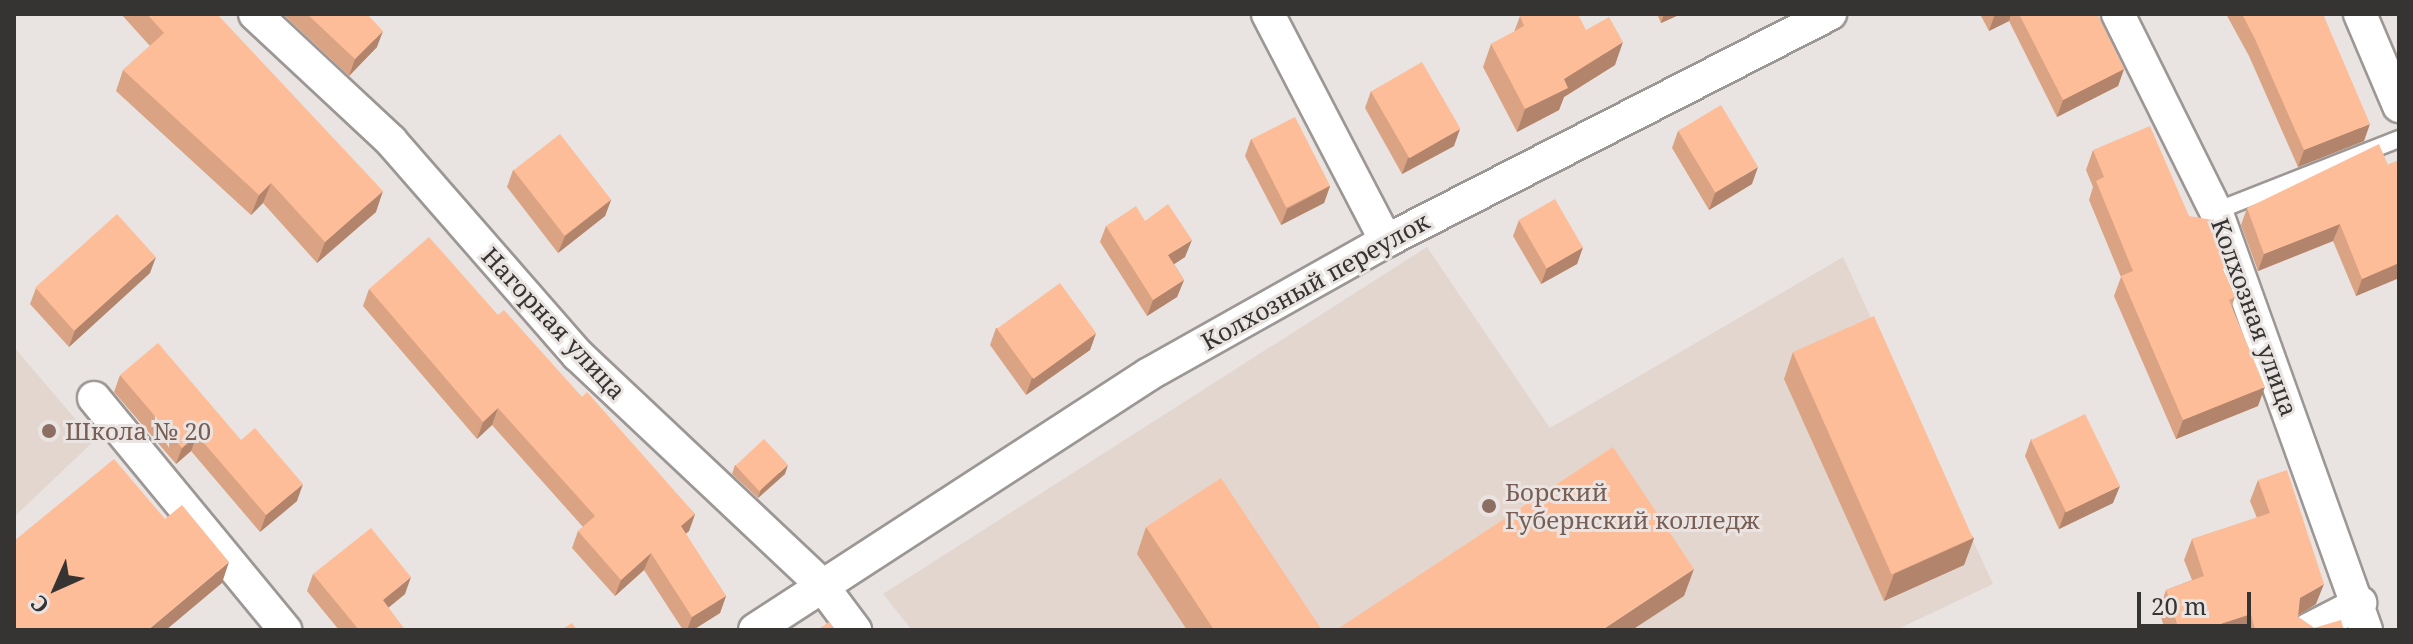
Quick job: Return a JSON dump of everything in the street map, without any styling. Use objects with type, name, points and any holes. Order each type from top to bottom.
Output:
[{"type":"street","name":"Нагорная улица","points":[[255,14],[391,141],[578,355],[820,583],[855,630]]},
{"type":"street","points":[[1268,14],[1386,241]]},
{"type":"street","name":"Колхозный переулок","points":[[755,630],[820,583],[1149,374],[1386,241],[1830,14]]},
{"type":"street","name":"Колхозная улица","points":[[2118,14],[2216,211],[2363,617]]},
{"type":"street","points":[[2360,14],[2399,106]]},
{"type":"street","points":[[94,398],[285,630]]},
{"type":"street","points":[[2308,630],[2363,617]]},
{"type":"lane","points":[[2216,211],[2399,139]]},
{"type":"shaded area","name":"Борский Губернский колледж","points":[[1427,247],[1550,428],[1843,257],[1993,584],[1896,630],[912,630],[883,594]]},
{"type":"shaded area","name":"Школа № 20","points":[[14,347],[94,441],[14,517]]},
{"type":"building","points":[[147,14],[217,14],[383,191],[325,242],[271,183],[259,195],[123,70],[164,33]]},
{"type":"building","points":[[307,14],[367,14],[383,31],[355,59]]},
{"type":"building","points":[[1578,14],[1586,30],[1609,17],[1623,42],[1564,79],[1568,88],[1525,109],[1491,44],[1524,26],[1520,16]]},
{"type":"building","points":[[2019,14],[2097,14],[2124,69],[2063,100]]},
{"type":"building","points":[[2242,14],[2323,14],[2370,124],[2304,150]]},
{"type":"building","points":[[1422,62],[1460,129],[1409,158],[1371,92]]},
{"type":"building","points":[[1721,105],[1758,167],[1715,192],[1678,131]]},
{"type":"building","points":[[1295,117],[1330,186],[1286,208],[1251,139]]},
{"type":"building","points":[[2150,126],[2189,216],[2213,220],[2229,266],[2223,269],[2235,297],[2229,300],[2265,387],[2183,420],[2121,276],[2133,271],[2096,181],[2104,177],[2093,150]]},
{"type":"building","points":[[560,134],[611,199],[565,236],[514,170]]},
{"type":"building","points":[[2379,144],[2388,165],[2399,160],[2399,263],[2362,279],[2340,224],[2264,254],[2247,208]]},
{"type":"building","points":[[1555,199],[1583,247],[1547,268],[1519,220]]},
{"type":"building","points":[[1168,204],[1192,240],[1168,255],[1184,280],[1153,300],[1106,226],[1136,206],[1145,221]]},
{"type":"building","points":[[117,214],[156,257],[74,331],[35,288]]},
{"type":"building","points":[[429,237],[498,315],[504,310],[582,397],[587,392],[695,514],[681,526],[726,596],[692,617],[651,553],[621,580],[578,531],[595,516],[498,408],[483,422],[369,289]]},
{"type":"building","points":[[1060,283],[1096,333],[1033,379],[997,329]]},
{"type":"building","points":[[1874,316],[1973,538],[1892,574],[1793,352]]},
{"type":"building","points":[[158,343],[241,440],[255,428],[303,484],[266,515],[197,435],[182,448],[120,375]]},
{"type":"building","points":[[2085,414],[2120,486],[2066,512],[2031,440]]},
{"type":"building","points":[[764,439],[788,465],[759,491],[735,466]]},
{"type":"building","points":[[1613,447],[1694,569],[1602,630],[1336,630]]},
{"type":"building","points":[[114,459],[165,519],[182,505],[229,562],[148,630],[14,630],[14,541]]},
{"type":"building","points":[[2287,470],[2324,584],[2300,598],[2298,617],[2314,628],[2341,620],[2344,630],[2255,630],[2251,614],[2202,630],[2179,630],[2166,590],[2204,576],[2192,539],[2270,513],[2258,480]]},
{"type":"building","points":[[1221,478],[1322,630],[1214,630],[1146,527]]},
{"type":"building","points":[[371,528],[411,577],[383,600],[405,630],[359,630],[313,574]]},
{"type":"building","points":[[829,622],[835,630],[817,630]]},
{"type":"building","points":[[572,623],[577,630],[561,630]]},
{"type":"place","name":"Школа № 20","points":[[49,431]]},
{"type":"place","name":"Борский Губернский колледж","points":[[1489,506]]}]
